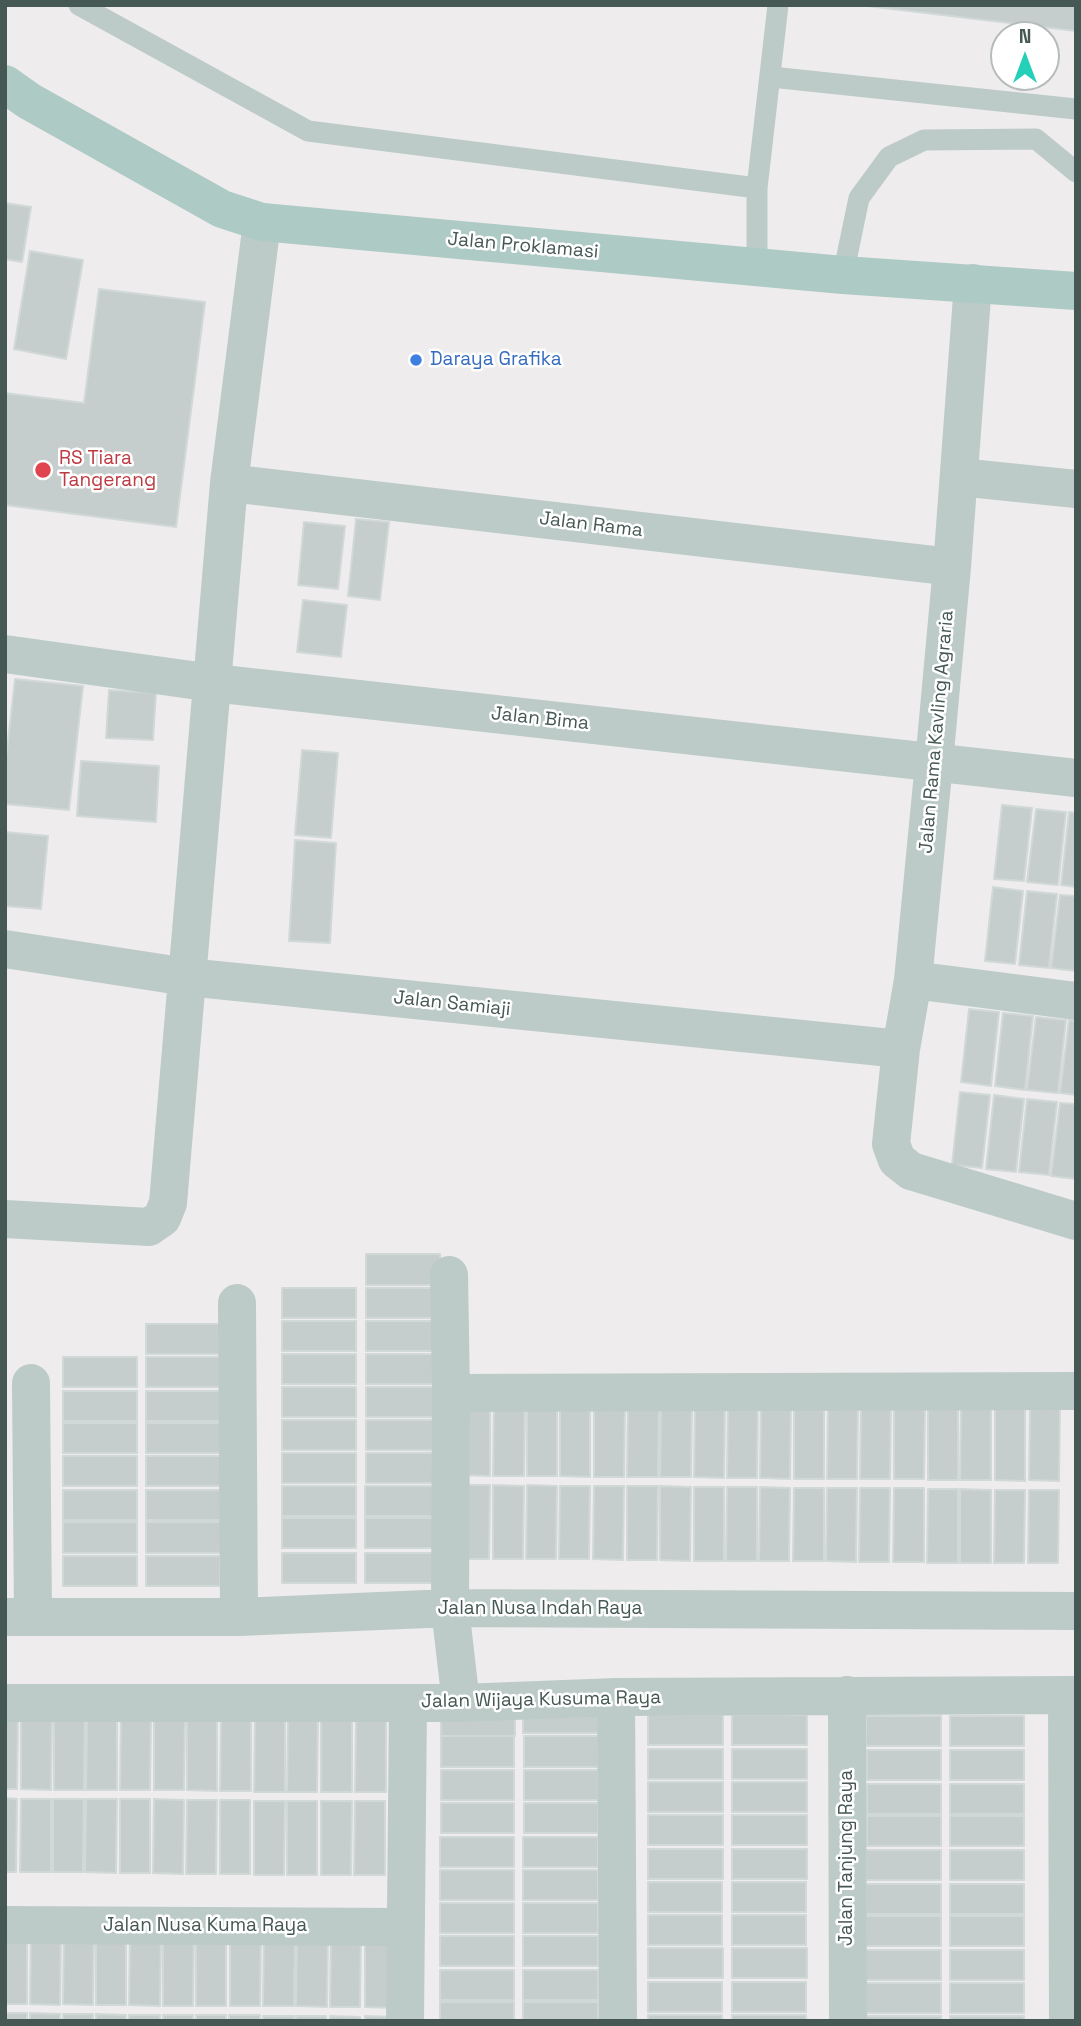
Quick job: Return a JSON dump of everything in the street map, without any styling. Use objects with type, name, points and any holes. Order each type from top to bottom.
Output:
[{"type":"main road","name":"Jalan Proklamasi","points":[[5,84],[29,101],[222,209],[262,222],[844,275],[1076,291]]},
{"type":"street","points":[[5,1219],[149,1227],[162,1218],[167,1203],[229,483],[262,222]]},
{"type":"street","name":"Jalan Rama Kavling Agraria","points":[[973,283],[952,568],[934,763],[913,980],[901,1049],[891,1144],[897,1160],[911,1171],[1076,1222]]},
{"type":"street","points":[[959,477],[1076,489]]},
{"type":"street","name":"Jalan Rama","points":[[229,483],[952,568]]},
{"type":"street","name":"Jalan Bima","points":[[5,654],[213,683],[1076,778]]},
{"type":"street","name":"Jalan Samiaji","points":[[5,949],[187,977],[901,1049]]},
{"type":"street","points":[[913,980],[1076,1001]]},
{"type":"street","points":[[449,1275],[453,1630],[461,1703]]},
{"type":"street","points":[[237,1303],[239,1617]]},
{"type":"street","points":[[19,1617],[31,1383]]},
{"type":"street","points":[[452,1393],[1076,1391]]},
{"type":"street","name":"Jalan Nusa Indah Raya","points":[[19,1617],[239,1617],[453,1630],[1076,1611]]},
{"type":"street","name":"Jalan Tanjung Raya","points":[[847,1695],[848,2021]]},
{"type":"street","points":[[1068,2021],[1071,1695]]},
{"type":"street","name":"Jalan Wijaya Kusuma Raya","points":[[5,1703],[461,1703],[616,1697],[1071,1695]]},
{"type":"street","points":[[616,1697],[618,2021]]},
{"type":"street","points":[[405,2021],[408,1703]]},
{"type":"street","name":"Jalan Nusa Kuma Raya","points":[[5,1925],[404,1927]]},
{"type":"lane","points":[[79,5],[309,131],[757,188]]},
{"type":"lane","points":[[757,267],[757,188],[778,5]]},
{"type":"lane","points":[[771,77],[1076,109]]},
{"type":"lane","points":[[844,275],[859,198],[889,157],[923,140],[1036,139],[1076,172]]},
{"type":"building","points":[[859,5],[1076,5],[1076,31],[1060,29],[1060,21],[993,21]]},
{"type":"building","points":[[5,203],[31,207],[22,262],[5,259]]},
{"type":"building","points":[[30,251],[83,260],[66,359],[14,349]]},
{"type":"building","points":[[99,289],[205,302],[176,527],[5,505],[5,393],[84,403]]},
{"type":"building","points":[[356,519],[389,522],[380,600],[348,596]]},
{"type":"building","points":[[304,522],[345,526],[338,589],[298,585]]},
{"type":"building","points":[[303,600],[347,605],[341,657],[297,652]]},
{"type":"building","points":[[15,679],[83,686],[69,810],[5,804],[5,767]]},
{"type":"building","points":[[109,690],[156,693],[153,740],[106,738]]},
{"type":"building","points":[[302,750],[338,753],[331,838],[295,835]]},
{"type":"building","points":[[81,761],[159,766],[156,822],[77,816]]},
{"type":"building","points":[[1002,805],[1032,808],[1024,881],[994,879]]},
{"type":"building","points":[[1036,809],[1066,812],[1058,885],[1027,882]]},
{"type":"building","points":[[1069,812],[1076,813],[1076,887],[1061,885]]},
{"type":"building","points":[[5,832],[48,836],[41,909],[5,906]]},
{"type":"building","points":[[295,840],[336,843],[330,943],[289,941]]},
{"type":"building","points":[[993,887],[1023,891],[1015,964],[985,961]]},
{"type":"building","points":[[1027,891],[1057,894],[1049,968],[1019,965]]},
{"type":"building","points":[[1060,895],[1076,896],[1076,971],[1051,968]]},
{"type":"building","points":[[969,1009],[999,1012],[991,1086],[961,1082]]},
{"type":"building","points":[[1003,1013],[1033,1016],[1025,1090],[995,1086]]},
{"type":"building","points":[[1036,1017],[1066,1020],[1058,1093],[1027,1090]]},
{"type":"building","points":[[1069,1020],[1076,1021],[1076,1095],[1060,1093]]},
{"type":"building","points":[[960,1092],[990,1095],[982,1168],[952,1165]]},
{"type":"building","points":[[994,1095],[1024,1099],[1016,1172],[986,1169]]},
{"type":"building","points":[[1027,1099],[1057,1102],[1049,1175],[1019,1172]]},
{"type":"building","points":[[1060,1103],[1076,1104],[1076,1179],[1051,1176]]},
{"type":"building","points":[[366,1254],[440,1254],[440,1285],[366,1285]]},
{"type":"building","points":[[282,1288],[356,1288],[356,1318],[282,1318]]},
{"type":"building","points":[[366,1288],[440,1288],[440,1318],[366,1318]]},
{"type":"building","points":[[282,1321],[356,1321],[356,1351],[282,1351]]},
{"type":"building","points":[[366,1321],[440,1321],[440,1351],[366,1351]]},
{"type":"building","points":[[146,1324],[221,1324],[221,1354],[146,1354]]},
{"type":"building","points":[[282,1354],[356,1354],[356,1384],[282,1384]]},
{"type":"building","points":[[366,1354],[440,1354],[440,1384],[366,1384]]},
{"type":"building","points":[[63,1357],[137,1357],[137,1387],[63,1387]]},
{"type":"building","points":[[146,1357],[221,1357],[221,1387],[146,1387]]},
{"type":"building","points":[[282,1387],[356,1387],[356,1417],[282,1417]]},
{"type":"building","points":[[366,1387],[440,1387],[440,1417],[366,1417]]},
{"type":"building","points":[[63,1391],[137,1391],[137,1421],[63,1421]]},
{"type":"building","points":[[146,1391],[221,1391],[221,1421],[146,1421]]},
{"type":"building","points":[[460,1401],[490,1402],[490,1476],[460,1475]]},
{"type":"building","points":[[494,1402],[525,1402],[524,1476],[493,1476]]},
{"type":"building","points":[[527,1402],[557,1402],[557,1476],[527,1476]]},
{"type":"building","points":[[560,1402],[590,1403],[590,1477],[560,1476]]},
{"type":"building","points":[[594,1403],[625,1403],[624,1477],[594,1477]]},
{"type":"building","points":[[628,1404],[659,1404],[658,1477],[627,1477]]},
{"type":"building","points":[[661,1404],[692,1404],[691,1477],[660,1477]]},
{"type":"building","points":[[695,1404],[725,1404],[724,1478],[694,1477]]},
{"type":"building","points":[[728,1404],[758,1404],[757,1478],[727,1478]]},
{"type":"building","points":[[761,1404],[791,1405],[790,1479],[760,1478]]},
{"type":"building","points":[[794,1405],[824,1405],[824,1479],[794,1479]]},
{"type":"building","points":[[828,1405],[858,1405],[857,1479],[827,1479]]},
{"type":"building","points":[[861,1405],[891,1406],[890,1479],[860,1479]]},
{"type":"building","points":[[894,1406],[925,1406],[924,1479],[894,1479]]},
{"type":"building","points":[[928,1406],[958,1406],[958,1480],[928,1480]]},
{"type":"building","points":[[961,1406],[991,1406],[991,1480],[960,1480]]},
{"type":"building","points":[[995,1406],[1025,1407],[1025,1481],[995,1480]]},
{"type":"building","points":[[1030,1406],[1060,1407],[1059,1481],[1029,1480]]},
{"type":"building","points":[[282,1420],[356,1420],[356,1450],[282,1450]]},
{"type":"building","points":[[366,1420],[440,1420],[440,1450],[366,1450]]},
{"type":"building","points":[[63,1423],[137,1423],[137,1453],[63,1453]]},
{"type":"building","points":[[146,1423],[221,1423],[221,1453],[146,1453]]},
{"type":"building","points":[[282,1453],[356,1453],[356,1483],[282,1483]]},
{"type":"building","points":[[366,1453],[440,1453],[440,1483],[366,1483]]},
{"type":"building","points":[[63,1456],[137,1456],[137,1486],[63,1486]]},
{"type":"building","points":[[146,1456],[221,1456],[221,1486],[146,1486]]},
{"type":"building","points":[[460,1485],[490,1485],[489,1559],[459,1559]]},
{"type":"building","points":[[493,1485],[524,1486],[523,1559],[493,1559]]},
{"type":"building","points":[[527,1485],[557,1486],[556,1559],[526,1559]]},
{"type":"building","points":[[282,1486],[356,1486],[356,1516],[282,1516]]},
{"type":"building","points":[[365,1486],[440,1486],[440,1516],[365,1516]]},
{"type":"building","points":[[560,1486],[590,1486],[589,1559],[559,1559]]},
{"type":"building","points":[[594,1486],[624,1486],[623,1560],[593,1559]]},
{"type":"building","points":[[627,1486],[658,1486],[657,1560],[627,1560]]},
{"type":"building","points":[[660,1486],[691,1487],[690,1561],[660,1560]]},
{"type":"building","points":[[694,1487],[724,1487],[724,1561],[694,1561]]},
{"type":"building","points":[[727,1487],[757,1487],[757,1561],[726,1561]]},
{"type":"building","points":[[760,1487],[790,1488],[789,1561],[759,1561]]},
{"type":"building","points":[[794,1488],[824,1488],[824,1561],[793,1561]]},
{"type":"building","points":[[827,1488],[857,1488],[856,1562],[826,1561]]},
{"type":"building","points":[[860,1488],[890,1488],[889,1562],[859,1562]]},
{"type":"building","points":[[894,1488],[924,1488],[924,1562],[893,1562]]},
{"type":"building","points":[[928,1489],[958,1489],[958,1563],[927,1563]]},
{"type":"building","points":[[960,1489],[991,1490],[991,1563],[960,1563]]},
{"type":"building","points":[[63,1490],[137,1490],[137,1520],[63,1520]]},
{"type":"building","points":[[146,1490],[221,1490],[221,1520],[146,1520]]},
{"type":"building","points":[[995,1490],[1025,1490],[1024,1563],[994,1563]]},
{"type":"building","points":[[1029,1490],[1059,1490],[1058,1563],[1028,1563]]},
{"type":"building","points":[[282,1518],[356,1518],[356,1548],[282,1548]]},
{"type":"building","points":[[365,1518],[440,1518],[440,1548],[365,1548]]},
{"type":"building","points":[[63,1522],[137,1522],[137,1553],[63,1553]]},
{"type":"building","points":[[146,1522],[221,1522],[221,1553],[146,1553]]},
{"type":"building","points":[[282,1553],[356,1553],[356,1583],[282,1583]]},
{"type":"building","points":[[365,1553],[440,1553],[440,1583],[365,1583]]},
{"type":"building","points":[[63,1556],[137,1556],[137,1586],[63,1586]]},
{"type":"building","points":[[146,1556],[220,1556],[220,1586],[146,1586]]},
{"type":"building","points":[[523,1703],[598,1703],[598,1733],[523,1733]]},
{"type":"building","points":[[441,1706],[515,1706],[515,1736],[441,1736]]},
{"type":"building","points":[[5,1715],[18,1715],[17,1789],[5,1789]]},
{"type":"building","points":[[21,1715],[52,1716],[51,1790],[21,1789]]},
{"type":"building","points":[[648,1715],[723,1715],[723,1745],[648,1745]]},
{"type":"building","points":[[732,1715],[807,1715],[807,1745],[732,1745]]},
{"type":"building","points":[[54,1716],[85,1716],[84,1790],[54,1790]]},
{"type":"building","points":[[87,1716],[117,1717],[117,1790],[86,1790]]},
{"type":"building","points":[[866,1716],[941,1716],[941,1746],[866,1746]]},
{"type":"building","points":[[950,1716],[1024,1716],[1024,1746],[950,1746]]},
{"type":"building","points":[[121,1717],[151,1717],[150,1790],[120,1790]]},
{"type":"building","points":[[154,1717],[185,1717],[184,1790],[154,1790]]},
{"type":"building","points":[[187,1717],[217,1717],[217,1791],[187,1790]]},
{"type":"building","points":[[221,1717],[251,1717],[251,1791],[220,1791]]},
{"type":"building","points":[[255,1718],[285,1718],[285,1792],[254,1792]]},
{"type":"building","points":[[288,1718],[318,1718],[317,1792],[287,1792]]},
{"type":"building","points":[[321,1718],[352,1719],[352,1792],[321,1792]]},
{"type":"building","points":[[356,1718],[386,1719],[386,1792],[355,1792]]},
{"type":"building","points":[[441,1736],[514,1736],[514,1767],[441,1767]]},
{"type":"building","points":[[524,1736],[598,1736],[598,1767],[524,1767]]},
{"type":"building","points":[[648,1749],[723,1749],[723,1779],[648,1779]]},
{"type":"building","points":[[732,1749],[807,1749],[807,1779],[732,1779]]},
{"type":"building","points":[[867,1750],[941,1750],[941,1780],[867,1780]]},
{"type":"building","points":[[950,1750],[1024,1750],[1024,1780],[950,1780]]},
{"type":"building","points":[[441,1770],[514,1770],[514,1800],[441,1800]]},
{"type":"building","points":[[524,1770],[598,1770],[598,1800],[524,1800]]},
{"type":"building","points":[[648,1782],[723,1782],[723,1812],[648,1812]]},
{"type":"building","points":[[732,1782],[807,1782],[807,1812],[732,1812]]},
{"type":"building","points":[[867,1784],[941,1784],[941,1814],[867,1814]]},
{"type":"building","points":[[950,1784],[1024,1784],[1024,1814],[950,1814]]},
{"type":"building","points":[[5,1798],[17,1799],[16,1872],[5,1872]]},
{"type":"building","points":[[21,1799],[51,1799],[51,1872],[20,1872]]},
{"type":"building","points":[[53,1799],[84,1799],[83,1872],[53,1872]]},
{"type":"building","points":[[86,1799],[117,1799],[116,1873],[85,1872]]},
{"type":"building","points":[[120,1799],[150,1799],[150,1873],[120,1873]]},
{"type":"building","points":[[154,1799],[184,1800],[183,1874],[153,1873]]},
{"type":"building","points":[[187,1800],[217,1800],[216,1874],[186,1874]]},
{"type":"building","points":[[220,1800],[250,1800],[250,1874],[220,1874]]},
{"type":"building","points":[[254,1801],[285,1801],[284,1875],[254,1875]]},
{"type":"building","points":[[287,1801],[317,1801],[317,1875],[287,1875]]},
{"type":"building","points":[[321,1801],[352,1801],[351,1875],[321,1875]]},
{"type":"building","points":[[355,1801],[385,1801],[385,1875],[354,1875]]},
{"type":"building","points":[[441,1803],[514,1803],[514,1833],[441,1833]]},
{"type":"building","points":[[524,1803],[598,1803],[598,1833],[524,1833]]},
{"type":"building","points":[[648,1815],[723,1815],[723,1845],[648,1845]]},
{"type":"building","points":[[732,1815],[807,1815],[807,1845],[732,1845]]},
{"type":"building","points":[[867,1816],[941,1816],[941,1846],[867,1846]]},
{"type":"building","points":[[950,1816],[1024,1816],[1024,1846],[950,1846]]},
{"type":"building","points":[[440,1837],[514,1837],[514,1867],[440,1867]]},
{"type":"building","points":[[523,1837],[598,1837],[598,1867],[523,1867]]},
{"type":"building","points":[[648,1849],[723,1849],[723,1879],[648,1879]]},
{"type":"building","points":[[732,1849],[807,1849],[807,1879],[732,1879]]},
{"type":"building","points":[[866,1850],[941,1850],[941,1880],[866,1880]]},
{"type":"building","points":[[950,1850],[1024,1850],[1024,1880],[950,1880]]},
{"type":"building","points":[[440,1870],[514,1870],[514,1900],[440,1900]]},
{"type":"building","points":[[523,1870],[598,1870],[598,1900],[523,1900]]},
{"type":"building","points":[[648,1882],[722,1882],[722,1912],[648,1912]]},
{"type":"building","points":[[732,1882],[806,1882],[806,1912],[732,1912]]},
{"type":"building","points":[[866,1884],[941,1884],[941,1914],[866,1914]]},
{"type":"building","points":[[950,1884],[1024,1884],[1024,1914],[950,1914]]},
{"type":"building","points":[[440,1903],[514,1903],[514,1933],[440,1933]]},
{"type":"building","points":[[523,1903],[598,1903],[598,1933],[523,1933]]},
{"type":"building","points":[[648,1915],[722,1915],[722,1945],[648,1945]]},
{"type":"building","points":[[732,1915],[806,1915],[806,1945],[732,1945]]},
{"type":"building","points":[[866,1916],[941,1916],[941,1946],[866,1946]]},
{"type":"building","points":[[950,1916],[1024,1916],[1024,1946],[950,1946]]},
{"type":"building","points":[[5,1931],[27,1931],[27,2004],[5,2004]]},
{"type":"building","points":[[31,1931],[61,1931],[60,2005],[30,2004]]},
{"type":"building","points":[[64,1931],[94,1931],[93,2005],[63,2004]]},
{"type":"building","points":[[96,1931],[126,1931],[126,2005],[96,2005]]},
{"type":"building","points":[[130,1931],[161,1932],[160,2006],[129,2005]]},
{"type":"building","points":[[163,1932],[194,1932],[193,2006],[163,2006]]},
{"type":"building","points":[[196,1932],[226,1932],[226,2006],[196,2006]]},
{"type":"building","points":[[230,1933],[261,1933],[260,2006],[230,2006]]},
{"type":"building","points":[[264,1933],[295,1933],[294,2006],[263,2006]]},
{"type":"building","points":[[297,1933],[328,1933],[327,2007],[296,2006]]},
{"type":"building","points":[[331,1933],[361,1933],[360,2007],[330,2007]]},
{"type":"building","points":[[365,1933],[395,1934],[395,2008],[365,2007]]},
{"type":"building","points":[[440,1936],[514,1936],[514,1966],[440,1966]]},
{"type":"building","points":[[523,1936],[598,1936],[598,1966],[523,1966]]},
{"type":"building","points":[[648,1948],[723,1948],[723,1978],[648,1978]]},
{"type":"building","points":[[732,1948],[807,1948],[807,1978],[732,1978]]},
{"type":"building","points":[[866,1950],[941,1950],[941,1980],[866,1980]]},
{"type":"building","points":[[950,1950],[1024,1950],[1024,1980],[950,1980]]},
{"type":"building","points":[[440,1970],[514,1970],[514,2000],[440,2000]]},
{"type":"building","points":[[523,1970],[598,1970],[598,2000],[523,2000]]},
{"type":"building","points":[[648,1982],[722,1982],[722,2012],[648,2012]]},
{"type":"building","points":[[732,1982],[806,1982],[806,2012],[732,2012]]},
{"type":"building","points":[[866,1983],[941,1983],[941,2013],[866,2013]]},
{"type":"building","points":[[950,1983],[1024,1983],[1024,2013],[950,2013]]},
{"type":"building","points":[[440,2002],[514,2002],[514,2021],[440,2021]]},
{"type":"building","points":[[523,2002],[598,2002],[598,2021],[523,2021]]},
{"type":"building","points":[[5,2013],[27,2013],[27,2021],[5,2021]]},
{"type":"building","points":[[30,2013],[60,2014],[60,2021],[30,2021]]},
{"type":"building","points":[[63,2014],[93,2014],[93,2021],[63,2021]]},
{"type":"building","points":[[96,2014],[126,2015],[126,2021],[96,2021]]},
{"type":"building","points":[[129,2015],[160,2015],[160,2021],[129,2021]]},
{"type":"building","points":[[163,2015],[193,2015],[193,2021],[163,2021]]},
{"type":"building","points":[[196,2015],[226,2015],[226,2021],[196,2021]]},
{"type":"building","points":[[229,2015],[260,2015],[260,2021],[229,2021]]},
{"type":"building","points":[[648,2015],[722,2015],[722,2021],[648,2021]]},
{"type":"building","points":[[732,2015],[806,2015],[806,2021],[732,2021]]},
{"type":"building","points":[[263,2016],[294,2016],[294,2021],[263,2021]]},
{"type":"building","points":[[296,2016],[326,2016],[326,2021],[296,2021]]},
{"type":"building","points":[[330,2016],[360,2017],[360,2021],[330,2021]]},
{"type":"building","points":[[365,2016],[395,2017],[395,2021],[365,2021]]},
{"type":"building","points":[[866,2016],[941,2016],[941,2021],[866,2021]]},
{"type":"building","points":[[950,2016],[1024,2016],[1024,2021],[950,2021]]},
{"type":"place","name":"Daraya Grafika","points":[[416,360]]},
{"type":"place","name":"RS Tiara Tangerang","points":[[43,470]]}]
